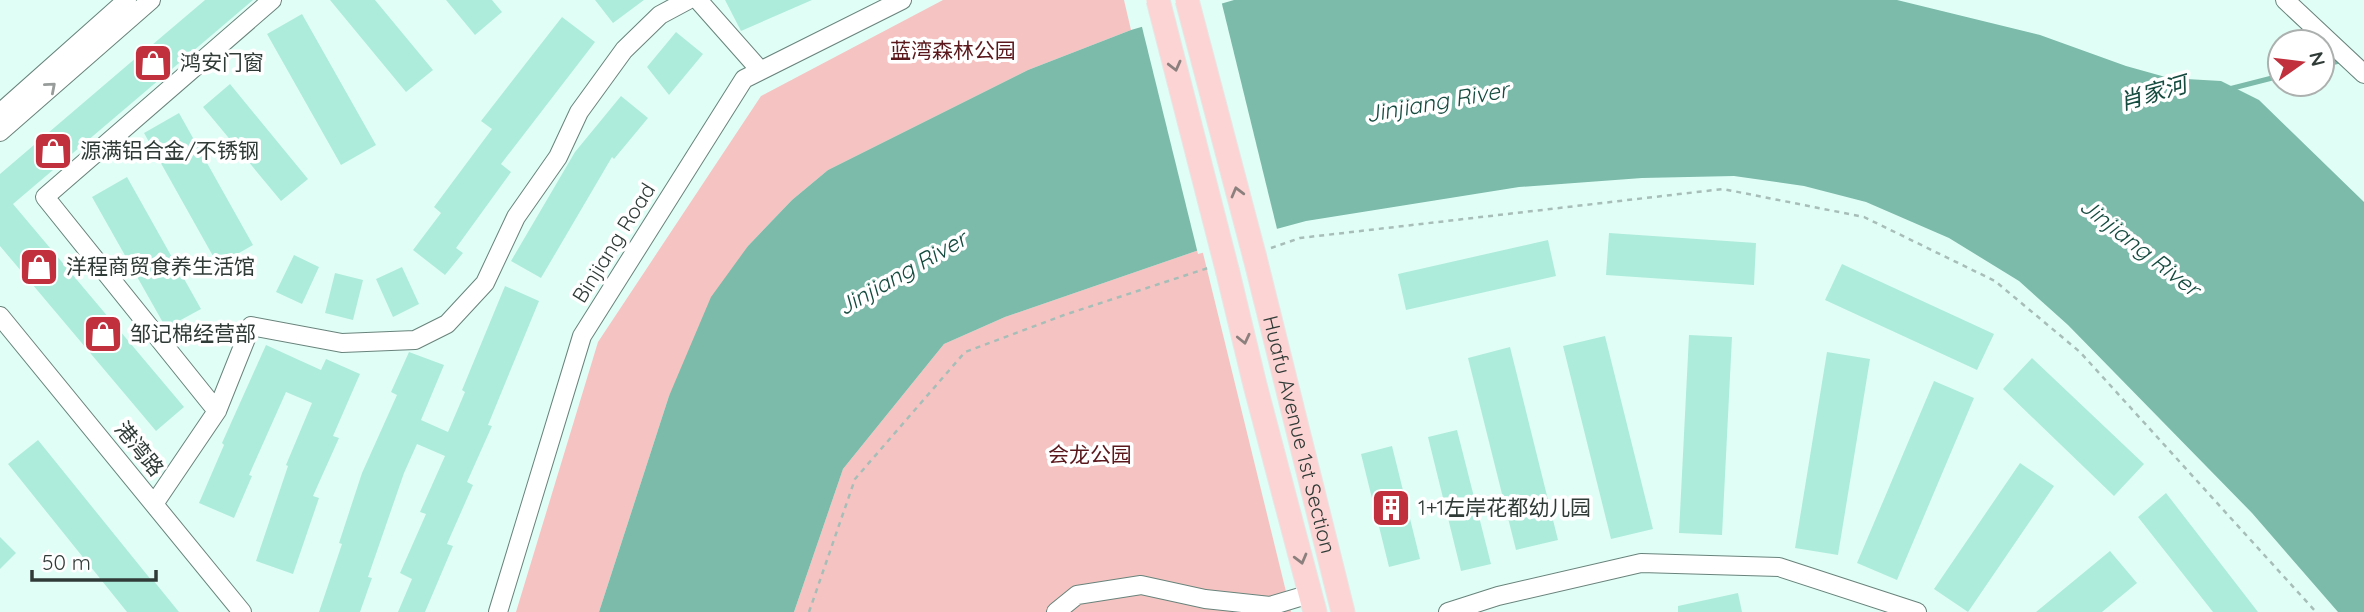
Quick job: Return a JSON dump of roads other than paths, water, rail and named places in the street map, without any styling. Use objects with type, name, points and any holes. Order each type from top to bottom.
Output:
[{"type":"main road","points":[[1158,0],[1218,271],[1255,385],[1312,603]]},
{"type":"main road","name":"Huafu Avenue 1st Section","points":[[1187,0],[1258,255],[1343,612]]},
{"type":"street","points":[[0,113],[127,0]]},
{"type":"street","points":[[0,132],[151,0]]},
{"type":"street","points":[[216,411],[45,197],[271,0]]},
{"type":"street","points":[[154,504],[216,411],[251,326],[342,343],[415,341],[447,324],[485,283],[516,218],[558,157],[579,112],[624,50],[660,15],[688,0]]},
{"type":"street","points":[[698,0],[760,70]]},
{"type":"street","name":"Binjiang Road","points":[[498,612],[582,336],[744,79],[902,0]]},
{"type":"street","points":[[2285,0],[2360,71]]},
{"type":"street","name":"港湾路","points":[[0,316],[242,612]]},
{"type":"street","points":[[1448,612],[1498,596],[1641,563],[1779,567],[1917,612]]},
{"type":"street","points":[[1056,612],[1077,596],[1141,585],[1205,599],[1270,606],[1312,603]]},
{"type":"water","name":"Jinjiang River","points":[[1234,0],[1897,0],[2040,35],[2126,66],[2169,78],[2221,81],[2259,100],[2364,202],[2364,612],[2338,612],[2252,513],[2068,325],[2019,281],[1949,238],[1866,202],[1804,186],[1734,176],[1642,178],[1519,187],[1306,221],[1202,249],[1005,317],[944,344],[843,469],[794,612],[599,612],[669,396],[711,297],[748,246],[792,200],[828,170],[1028,70],[1131,30]]},
{"type":"waterway","name":"肖家河","points":[[2336,62],[2344,60]]},
{"type":"waterway","name":"肖家河","points":[[2229,89],[2266,80]]},
{"type":"place","name":"鸿安门窗","points":[[153,63]]},
{"type":"place","name":"源满铝合金/不锈钢","points":[[53,151]]},
{"type":"place","name":"洋程商贸食养生活馆","points":[[39,267]]},
{"type":"place","name":"邹记棉经营部","points":[[103,334]]},
{"type":"place","name":"1+1左岸花都幼儿园","points":[[1391,508]]},
{"type":"park label","name":"蓝湾森林公园","points":[[953,51]]},
{"type":"park label","name":"会龙公园","points":[[1090,455]]}]
